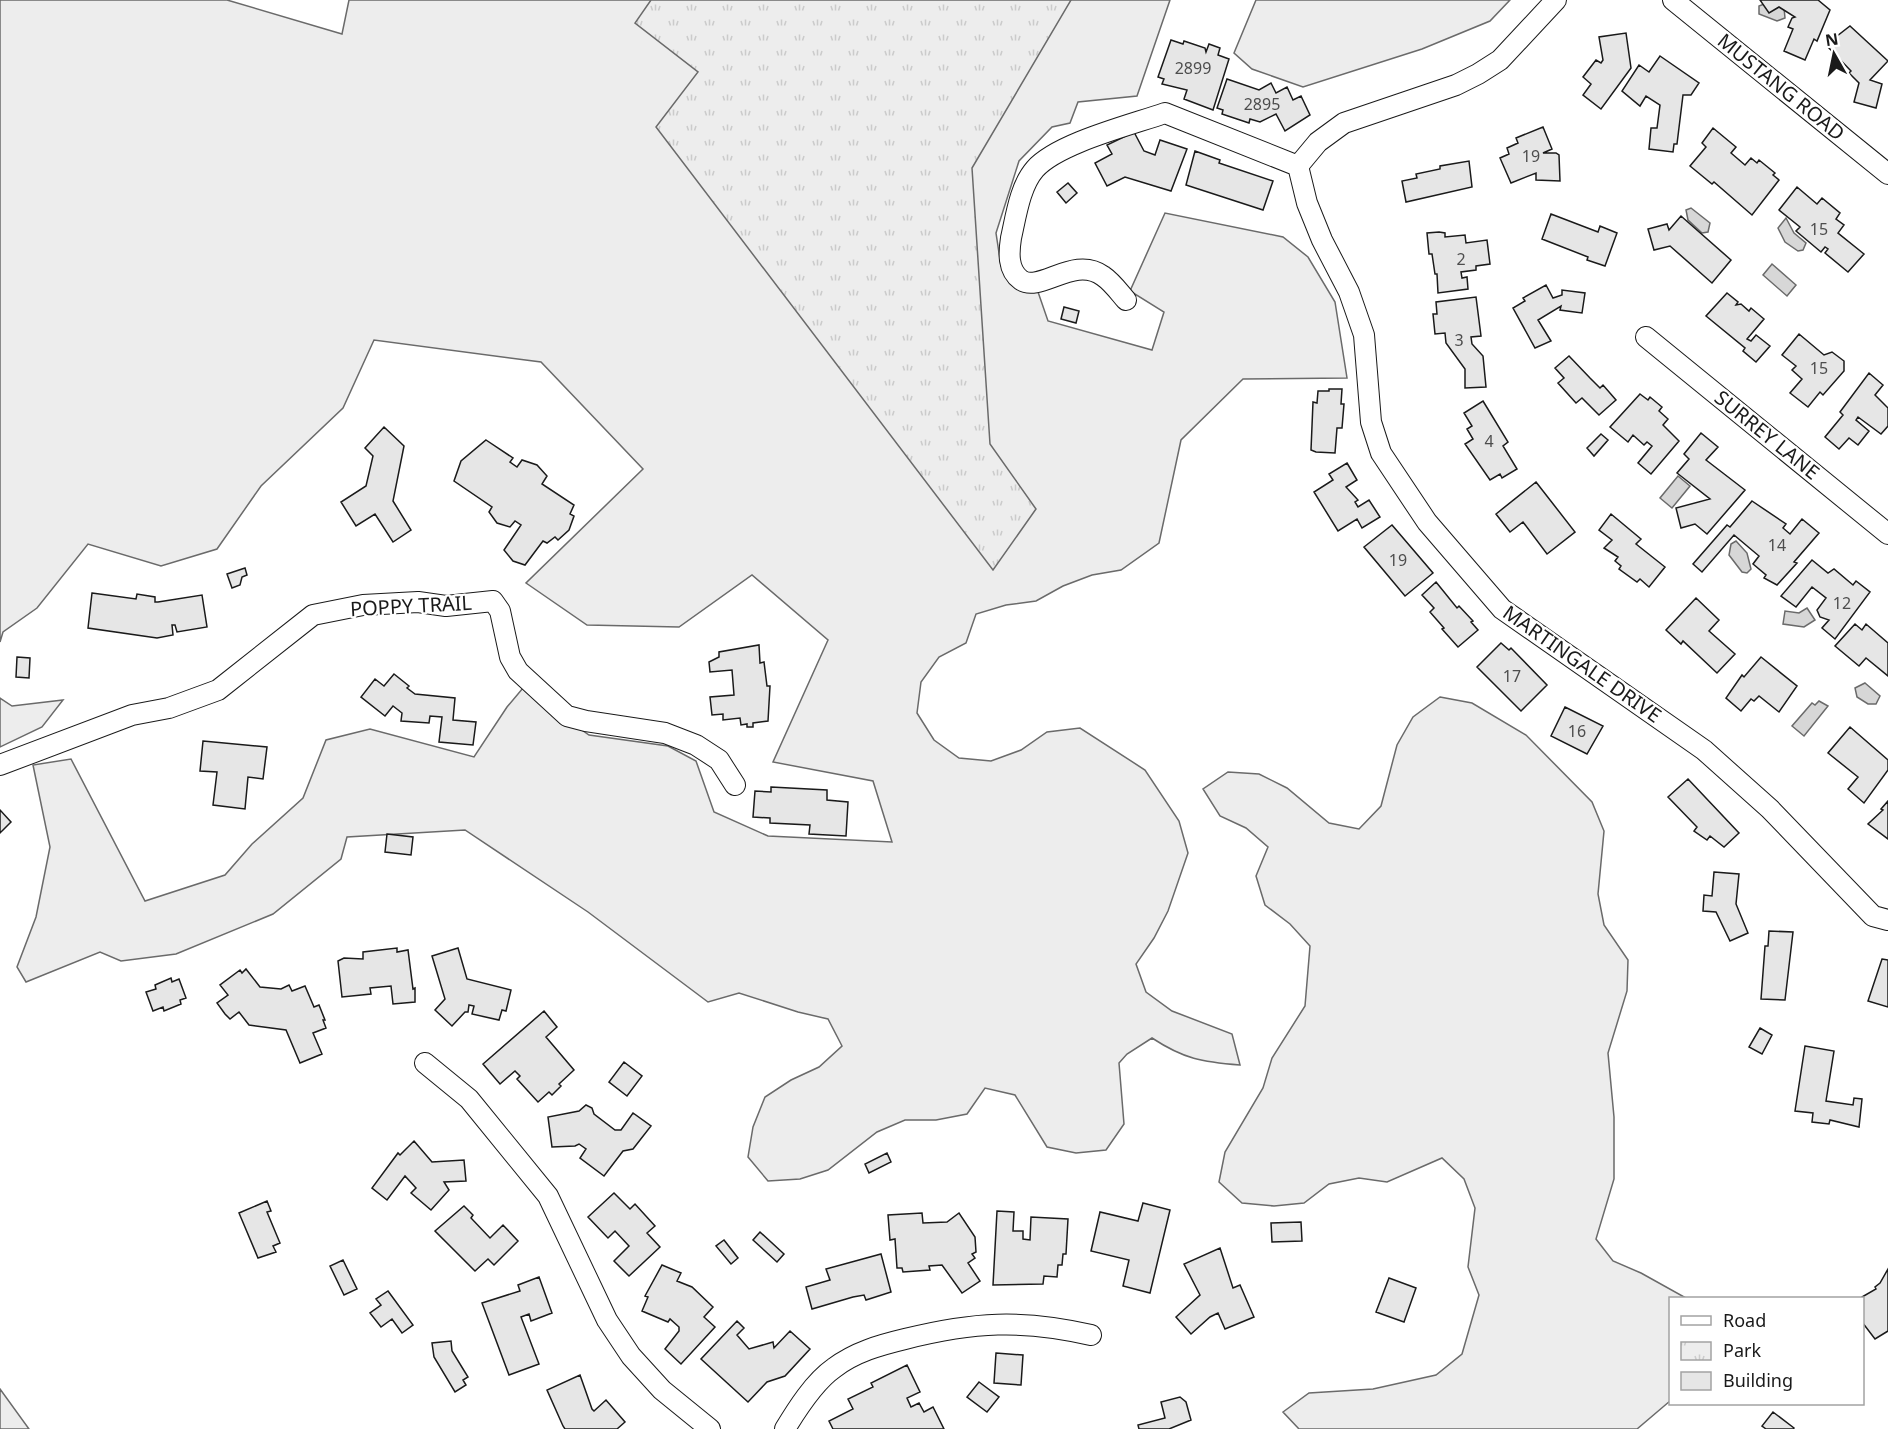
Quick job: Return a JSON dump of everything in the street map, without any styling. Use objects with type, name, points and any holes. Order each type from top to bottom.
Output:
[{"type":"street","points":[[1126,300],[1103,276],[1087,270],[1072,269],[1032,283],[1021,280],[1013,271],[1008,254],[1026,184],[1035,168],[1055,154],[1088,139],[1165,113],[1298,166],[1318,142],[1344,123],[1456,85],[1500,60],[1556,0]]},
{"type":"street","name":"MUSTANG ROAD","points":[[1674,0],[1888,174]]},
{"type":"street","name":"MARTINGALE DRIVE","points":[[1298,166],[1307,203],[1322,240],[1349,292],[1364,335],[1371,422],[1381,453],[1427,522],[1502,609],[1704,750],[1770,809],[1873,916],[1888,920]]},
{"type":"street","name":"SURREY LANE","points":[[1646,337],[1888,534]]},
{"type":"street","name":"POPPY TRAIL","points":[[0,765],[132,715],[169,708],[218,690],[313,615],[363,605],[418,603],[446,606],[493,602],[500,611],[510,657],[518,671],[567,716],[665,733],[696,745],[718,760],[735,785]]},
{"type":"street","points":[[425,1064],[469,1100],[548,1196],[607,1320],[631,1356],[662,1390],[710,1429]]},
{"type":"street","points":[[785,1429],[796,1411],[832,1369],[868,1348],[970,1324],[1033,1326],[1091,1335]]},
{"type":"green space","points":[[0,0],[227,0],[342,34],[349,0],[1170,0],[1137,96],[1078,102],[1070,123],[1052,127],[1019,161],[996,233],[1001,266],[1037,289],[1048,321],[1152,350],[1164,312],[1130,291],[1165,213],[1283,237],[1308,257],[1335,302],[1347,378],[1243,379],[1181,440],[1159,543],[1121,570],[1092,575],[1063,586],[1036,601],[1006,605],[976,614],[966,643],[939,657],[921,682],[917,713],[934,740],[959,758],[991,761],[1021,750],[1047,732],[1080,728],[1145,770],[1179,821],[1188,853],[1168,911],[1154,938],[1136,964],[1146,992],[1172,1011],[1232,1034],[1240,1065],[1184,1055],[1152,1038],[1127,1054],[1119,1063],[1124,1124],[1106,1150],[1076,1153],[1047,1147],[1015,1095],[985,1088],[967,1114],[936,1120],[905,1120],[877,1132],[828,1170],[800,1179],[768,1181],[748,1157],[753,1127],[765,1097],[791,1080],[819,1067],[842,1046],[828,1019],[739,993],[708,1002],[588,912],[465,830],[347,837],[341,859],[273,914],[176,954],[121,961],[100,952],[26,982],[17,967],[36,917],[50,847],[33,765],[71,759],[145,901],[225,875],[252,844],[303,798],[326,740],[370,729],[474,757],[507,707],[523,688],[589,735],[668,746],[696,761],[714,812],[768,836],[892,842],[873,781],[773,762],[828,640],[752,575],[679,627],[587,625],[526,583],[643,469],[541,362],[374,340],[343,408],[261,486],[217,549],[161,566],[88,544],[37,608],[3,632],[0,642]]},
{"type":"green space","points":[[651,0],[1071,0],[972,168],[990,444],[1036,509],[993,570],[656,127],[698,72],[635,23]]},
{"type":"green space","points":[[1256,0],[1510,0],[1490,21],[1422,49],[1303,87],[1252,69],[1234,53]]},
{"type":"green space","points":[[1440,697],[1472,703],[1526,735],[1592,802],[1604,831],[1598,894],[1604,925],[1628,960],[1627,991],[1608,1053],[1614,1117],[1614,1179],[1596,1239],[1613,1261],[1641,1273],[1684,1297],[1669,1297],[1669,1402],[1637,1429],[1299,1429],[1283,1412],[1309,1393],[1373,1389],[1436,1375],[1462,1354],[1479,1295],[1468,1267],[1475,1208],[1464,1179],[1442,1158],[1387,1182],[1359,1178],[1329,1184],[1304,1203],[1274,1206],[1242,1203],[1219,1182],[1225,1152],[1263,1088],[1272,1058],[1305,1006],[1310,946],[1290,924],[1265,905],[1256,876],[1268,847],[1246,828],[1220,816],[1203,789],[1228,772],[1259,774],[1287,788],[1329,823],[1359,829],[1381,806],[1397,745],[1413,717]]},
{"type":"green space","points":[[0,698],[12,706],[63,700],[42,727],[0,747]]},
{"type":"green space","points":[[0,1389],[29,1429],[0,1429]]},
{"type":"shaded area","points":[[1764,4],[1784,8],[1785,18],[1777,21],[1759,14],[1759,6]]},
{"type":"shaded area","points":[[1691,208],[1710,223],[1708,232],[1702,233],[1688,220],[1686,210]]},
{"type":"shaded area","points":[[1786,218],[1794,233],[1806,243],[1803,250],[1798,251],[1785,242],[1778,228]]},
{"type":"shaded area","points":[[1772,264],[1796,285],[1787,296],[1763,275]]},
{"type":"shaded area","points":[[1678,476],[1690,486],[1672,508],[1660,498]]},
{"type":"shaded area","points":[[1736,541],[1747,553],[1751,569],[1747,573],[1742,572],[1729,555],[1731,544]]},
{"type":"shaded area","points":[[1807,608],[1815,620],[1804,627],[1783,624],[1785,611],[1799,613]]},
{"type":"shaded area","points":[[1865,683],[1880,696],[1876,704],[1868,704],[1857,697],[1855,688]]},
{"type":"shaded area","points":[[1819,701],[1828,706],[1804,736],[1792,726],[1812,703],[1815,705]]},
{"type":"building","points":[[1760,0],[1818,0],[1830,10],[1817,41],[1814,39],[1805,60],[1784,51],[1793,29],[1788,27],[1792,18],[1795,17],[1779,7],[1769,13]]},
{"type":"building","points":[[1850,26],[1888,61],[1870,80],[1882,84],[1876,108],[1854,102],[1859,83],[1827,46],[1829,44],[1826,42],[1834,33],[1837,36]]},
{"type":"building","points":[[1626,33],[1631,68],[1601,109],[1583,95],[1591,84],[1583,77],[1596,60],[1601,63],[1603,60],[1599,37]]},
{"type":"building","points":[[1171,40],[1183,44],[1184,41],[1205,48],[1206,52],[1209,44],[1220,48],[1218,55],[1229,59],[1213,110],[1184,99],[1187,90],[1162,84],[1164,79],[1158,77]]},
{"type":"building","points":[[1660,56],[1699,83],[1691,95],[1683,95],[1677,144],[1674,144],[1673,152],[1649,149],[1651,128],[1657,128],[1660,105],[1646,96],[1640,106],[1622,91],[1639,65],[1649,72]]},
{"type":"building","points":[[1227,79],[1259,90],[1271,83],[1276,93],[1287,87],[1293,100],[1301,96],[1310,115],[1285,131],[1276,114],[1260,122],[1250,119],[1249,123],[1222,114],[1223,110],[1217,108]]},
{"type":"building","points":[[1543,127],[1552,149],[1543,153],[1559,155],[1560,181],[1536,180],[1536,173],[1511,183],[1500,158],[1509,154],[1507,148],[1518,143],[1516,138]]},
{"type":"building","points":[[1713,128],[1736,147],[1731,153],[1745,165],[1751,158],[1757,163],[1759,160],[1775,173],[1773,175],[1779,180],[1752,215],[1714,182],[1712,184],[1690,166],[1706,147],[1702,143]]},
{"type":"building","points":[[1134,132],[1144,151],[1155,155],[1160,140],[1187,149],[1171,191],[1125,177],[1107,186],[1095,163],[1112,154],[1107,145]]},
{"type":"building","points":[[1195,151],[1220,160],[1219,163],[1273,181],[1263,210],[1186,185]]},
{"type":"building","points":[[1469,161],[1472,187],[1406,202],[1402,181],[1417,178],[1416,174],[1440,169],[1440,166]]},
{"type":"building","points":[[1068,183],[1077,193],[1066,203],[1057,192]]},
{"type":"building","points":[[1797,187],[1817,204],[1822,198],[1840,213],[1836,219],[1844,225],[1838,233],[1864,254],[1848,272],[1825,253],[1828,249],[1825,247],[1821,252],[1796,231],[1800,227],[1779,210]]},
{"type":"building","points":[[1551,214],[1598,232],[1600,226],[1617,233],[1605,266],[1542,239]]},
{"type":"building","points":[[1681,216],[1731,260],[1712,283],[1670,246],[1654,250],[1648,229],[1667,224],[1669,230]]},
{"type":"building","points":[[1427,233],[1445,233],[1445,237],[1465,235],[1466,243],[1487,240],[1490,264],[1476,266],[1476,270],[1461,272],[1462,278],[1467,277],[1468,289],[1438,293],[1437,274],[1435,274],[1432,254],[1429,254]]},
{"type":"building","points":[[1546,285],[1553,298],[1562,295],[1562,290],[1585,293],[1582,313],[1560,310],[1561,306],[1538,320],[1551,341],[1535,348],[1513,308],[1525,301],[1523,298]]},
{"type":"building","points":[[1727,293],[1738,302],[1736,305],[1741,304],[1749,311],[1751,308],[1764,319],[1747,339],[1751,341],[1756,335],[1770,346],[1756,362],[1743,351],[1745,348],[1706,316]]},
{"type":"building","points":[[1476,297],[1481,336],[1471,337],[1472,344],[1483,356],[1486,387],[1465,388],[1465,369],[1446,343],[1445,333],[1435,334],[1433,314],[1437,314],[1436,302]]},
{"type":"building","points":[[1064,307],[1079,311],[1076,323],[1061,319]]},
{"type":"building","points":[[1799,334],[1824,355],[1832,352],[1844,361],[1844,371],[1823,395],[1820,392],[1808,407],[1790,393],[1802,379],[1792,370],[1796,366],[1782,355]]},
{"type":"building","points":[[1569,356],[1600,388],[1603,385],[1616,400],[1599,415],[1582,398],[1576,403],[1558,383],[1564,378],[1555,368]]},
{"type":"building","points":[[1869,373],[1883,385],[1875,395],[1888,408],[1888,426],[1881,434],[1858,417],[1856,420],[1869,431],[1858,445],[1849,438],[1839,449],[1825,437],[1843,415],[1840,412]]},
{"type":"building","points":[[1329,389],[1342,389],[1341,404],[1344,404],[1342,428],[1337,428],[1335,453],[1316,452],[1311,450],[1313,402],[1317,403],[1318,391],[1329,391]]},
{"type":"building","points":[[1640,394],[1648,400],[1650,397],[1662,407],[1659,411],[1668,419],[1663,425],[1679,441],[1651,474],[1638,463],[1652,446],[1647,442],[1644,445],[1633,435],[1628,442],[1610,427]]},
{"type":"building","points":[[1483,401],[1508,442],[1503,446],[1517,469],[1502,478],[1500,474],[1490,480],[1465,444],[1473,439],[1467,429],[1472,426],[1464,413]]},
{"type":"building","points":[[384,427],[404,446],[393,501],[411,530],[393,542],[375,514],[356,526],[341,502],[366,486],[373,456],[365,448]]},
{"type":"building","points":[[1701,433],[1718,447],[1706,460],[1745,490],[1707,534],[1695,524],[1681,528],[1676,508],[1710,499],[1677,473],[1689,459],[1684,454]]},
{"type":"building","points":[[1601,434],[1608,440],[1594,456],[1587,448]]},
{"type":"building","points":[[486,440],[513,458],[510,462],[517,467],[522,460],[537,465],[547,476],[542,484],[574,505],[570,514],[574,516],[569,530],[558,540],[555,537],[547,543],[543,541],[525,565],[513,561],[504,550],[521,525],[515,521],[510,527],[497,523],[489,512],[492,507],[454,481],[461,461]]},
{"type":"building","points":[[1347,463],[1357,480],[1346,487],[1358,500],[1355,502],[1358,507],[1369,500],[1380,517],[1362,528],[1357,519],[1338,531],[1314,492],[1333,480],[1329,474]]},
{"type":"building","points":[[1536,482],[1575,532],[1547,554],[1523,522],[1510,532],[1496,514]]},
{"type":"building","points":[[1752,501],[1786,524],[1783,528],[1790,534],[1802,519],[1819,533],[1777,585],[1764,578],[1766,575],[1753,564],[1759,556],[1734,535],[1702,572],[1693,564],[1727,525],[1730,527]]},
{"type":"building","points":[[1611,514],[1641,539],[1636,544],[1665,567],[1649,587],[1640,579],[1637,582],[1619,569],[1621,566],[1615,561],[1618,557],[1604,548],[1612,540],[1599,530]]},
{"type":"building","points":[[1392,525],[1433,573],[1405,596],[1364,547]]},
{"type":"building","points":[[1812,560],[1828,573],[1834,569],[1853,585],[1856,581],[1870,592],[1835,639],[1822,628],[1829,620],[1820,617],[1817,610],[1826,598],[1812,587],[1796,607],[1781,596]]},
{"type":"building","points":[[245,568],[247,575],[242,577],[240,585],[232,588],[227,574]]},
{"type":"building","points":[[1436,582],[1457,608],[1459,606],[1473,621],[1471,622],[1478,630],[1458,647],[1430,612],[1434,608],[1422,595]]},
{"type":"building","points":[[92,593],[136,599],[137,594],[155,597],[155,602],[202,595],[207,627],[177,632],[175,625],[172,625],[173,635],[157,638],[88,628]]},
{"type":"building","points":[[1696,598],[1719,620],[1709,631],[1735,654],[1717,673],[1683,641],[1681,644],[1666,630]]},
{"type":"building","points":[[1855,624],[1862,630],[1866,624],[1888,643],[1888,676],[1866,658],[1859,666],[1835,646]]},
{"type":"building","points":[[1501,643],[1509,650],[1511,648],[1547,685],[1521,711],[1477,667]]},
{"type":"building","points":[[759,645],[760,663],[764,662],[767,686],[770,686],[768,721],[753,723],[753,727],[747,727],[747,724],[741,725],[740,718],[723,720],[723,714],[712,715],[710,697],[734,695],[732,670],[710,672],[709,662],[719,657],[719,652]]},
{"type":"building","points":[[17,657],[30,658],[29,678],[16,677]]},
{"type":"building","points":[[1761,657],[1797,686],[1779,712],[1759,696],[1754,701],[1751,699],[1741,711],[1726,698],[1742,675],[1744,677]]},
{"type":"building","points":[[394,674],[415,694],[455,698],[453,720],[476,722],[473,745],[439,742],[442,717],[430,716],[429,723],[401,721],[402,713],[393,706],[385,716],[361,697],[375,679],[384,686]]},
{"type":"building","points":[[1565,707],[1603,726],[1587,754],[1551,736]]},
{"type":"building","points":[[1850,727],[1888,760],[1888,770],[1864,803],[1848,789],[1858,777],[1828,753]]},
{"type":"building","points":[[203,741],[267,747],[263,779],[248,777],[245,809],[213,805],[217,772],[200,771]]},
{"type":"building","points":[[1688,779],[1739,833],[1724,847],[1710,836],[1707,840],[1694,831],[1697,827],[1668,797]]},
{"type":"building","points":[[771,787],[827,790],[827,800],[848,802],[846,836],[809,834],[810,825],[770,823],[770,818],[753,817],[755,791],[771,792]]},
{"type":"building","points":[[1888,801],[1888,839],[1868,824],[1883,810],[1881,809]]},
{"type":"building","points":[[0,810],[11,822],[0,833]]},
{"type":"building","points":[[387,834],[413,837],[411,855],[385,852]]},
{"type":"building","points":[[1714,872],[1739,874],[1736,904],[1748,933],[1730,941],[1716,912],[1703,911],[1704,895],[1712,896]]},
{"type":"building","points":[[1769,931],[1793,932],[1785,1000],[1761,999],[1765,946],[1768,946]]},
{"type":"building","points":[[397,948],[397,952],[408,950],[413,989],[415,988],[415,1002],[393,1004],[391,986],[370,988],[371,994],[342,997],[338,961],[344,958],[363,959],[363,952]]},
{"type":"building","points":[[458,948],[467,979],[511,990],[506,1011],[502,1010],[499,1020],[472,1014],[474,1006],[469,1005],[468,1012],[465,1012],[452,1026],[435,1010],[445,999],[432,956]]},
{"type":"building","points":[[1882,959],[1888,960],[1888,1007],[1868,1001]]},
{"type":"building","points":[[246,969],[260,987],[281,989],[289,985],[292,991],[305,986],[314,1007],[319,1005],[325,1020],[323,1020],[326,1028],[313,1033],[322,1054],[300,1063],[286,1030],[249,1025],[239,1012],[230,1019],[225,1014],[217,1003],[228,995],[220,985],[240,970],[242,973]]},
{"type":"building","points":[[171,978],[172,982],[179,979],[186,998],[180,1000],[181,1004],[164,1011],[163,1007],[153,1011],[146,992],[156,989],[155,985]]},
{"type":"building","points":[[544,1011],[557,1027],[546,1037],[574,1070],[559,1084],[561,1086],[552,1095],[549,1092],[538,1102],[517,1079],[520,1076],[515,1071],[500,1084],[483,1064]]},
{"type":"building","points":[[1760,1028],[1772,1035],[1762,1054],[1749,1047]]},
{"type":"building","points":[[1805,1046],[1834,1051],[1826,1101],[1853,1105],[1854,1098],[1862,1099],[1859,1127],[1830,1120],[1829,1124],[1812,1122],[1813,1113],[1795,1111]]},
{"type":"building","points":[[624,1062],[642,1076],[627,1096],[609,1082]]},
{"type":"building","points":[[586,1105],[615,1130],[621,1130],[633,1113],[651,1126],[633,1149],[623,1151],[604,1176],[580,1158],[586,1149],[579,1144],[552,1147],[548,1117],[579,1111]]},
{"type":"building","points":[[414,1141],[432,1162],[464,1160],[466,1181],[444,1182],[449,1190],[431,1210],[411,1193],[416,1188],[405,1176],[387,1200],[372,1188],[398,1153],[400,1155]]},
{"type":"building","points":[[887,1153],[891,1162],[869,1173],[865,1164]]},
{"type":"building","points":[[614,1193],[630,1209],[635,1204],[655,1226],[647,1233],[660,1247],[629,1276],[614,1261],[629,1246],[615,1231],[608,1238],[588,1217]]},
{"type":"building","points":[[267,1201],[271,1211],[267,1212],[280,1243],[273,1246],[276,1252],[258,1258],[239,1213]]},
{"type":"building","points":[[1143,1203],[1170,1210],[1150,1293],[1123,1286],[1129,1260],[1091,1251],[1100,1212],[1138,1221]]},
{"type":"building","points":[[464,1206],[473,1215],[471,1218],[490,1238],[503,1225],[518,1241],[494,1265],[488,1259],[475,1271],[435,1231]]},
{"type":"building","points":[[997,1211],[1014,1212],[1013,1231],[1023,1231],[1023,1239],[1030,1240],[1031,1217],[1068,1219],[1066,1254],[1063,1254],[1062,1265],[1058,1265],[1057,1277],[1044,1276],[1043,1284],[993,1285]]},
{"type":"building","points":[[922,1213],[923,1223],[947,1222],[959,1213],[975,1237],[976,1252],[972,1254],[975,1258],[968,1263],[980,1281],[962,1293],[942,1265],[929,1266],[930,1270],[903,1272],[902,1268],[897,1268],[895,1239],[890,1240],[888,1215]]},
{"type":"building","points":[[1301,1222],[1302,1241],[1272,1242],[1271,1223]]},
{"type":"building","points":[[760,1232],[784,1254],[777,1262],[753,1240]]},
{"type":"building","points":[[724,1240],[738,1258],[731,1264],[716,1246]]},
{"type":"building","points":[[1220,1248],[1233,1288],[1240,1285],[1254,1317],[1225,1329],[1218,1313],[1191,1334],[1176,1317],[1200,1295],[1184,1264]]},
{"type":"building","points":[[881,1254],[891,1292],[866,1300],[864,1295],[853,1297],[812,1309],[806,1287],[830,1280],[826,1269]]},
{"type":"building","points":[[343,1260],[357,1289],[344,1295],[330,1266]]},
{"type":"building","points":[[662,1265],[681,1273],[677,1281],[692,1287],[713,1307],[704,1317],[715,1327],[681,1364],[665,1349],[679,1331],[679,1327],[670,1319],[668,1322],[642,1311],[648,1297],[645,1296]]},
{"type":"building","points":[[1888,1269],[1888,1331],[1875,1339],[1864,1325],[1864,1297],[1862,1297],[1876,1289],[1875,1287]]},
{"type":"building","points":[[539,1277],[552,1313],[531,1321],[529,1314],[521,1317],[539,1364],[509,1375],[482,1303],[520,1291],[518,1285]]},
{"type":"building","points":[[1389,1278],[1416,1288],[1404,1322],[1376,1312]]},
{"type":"building","points":[[388,1291],[413,1325],[402,1333],[392,1319],[381,1327],[370,1313],[381,1305],[376,1299]]},
{"type":"building","points":[[737,1321],[744,1328],[737,1335],[749,1349],[773,1342],[774,1348],[790,1331],[810,1349],[785,1376],[767,1382],[748,1402],[701,1359]]},
{"type":"building","points":[[451,1341],[452,1351],[468,1377],[463,1380],[466,1385],[455,1392],[434,1357],[432,1343]]},
{"type":"building","points":[[996,1353],[1023,1355],[1021,1385],[994,1383]]},
{"type":"building","points":[[907,1365],[920,1392],[907,1398],[911,1407],[919,1403],[924,1412],[933,1407],[944,1429],[833,1429],[829,1421],[853,1409],[848,1399],[873,1387],[871,1383]]},
{"type":"building","points":[[580,1375],[592,1409],[594,1411],[606,1400],[625,1422],[617,1429],[565,1429],[547,1390]]},
{"type":"building","points":[[979,1382],[999,1397],[987,1412],[967,1397]]},
{"type":"building","points":[[1180,1397],[1186,1402],[1191,1420],[1169,1429],[1139,1429],[1138,1425],[1165,1418],[1161,1402]]},
{"type":"building","points":[[1773,1412],[1794,1428],[1766,1429],[1762,1426]]}]
